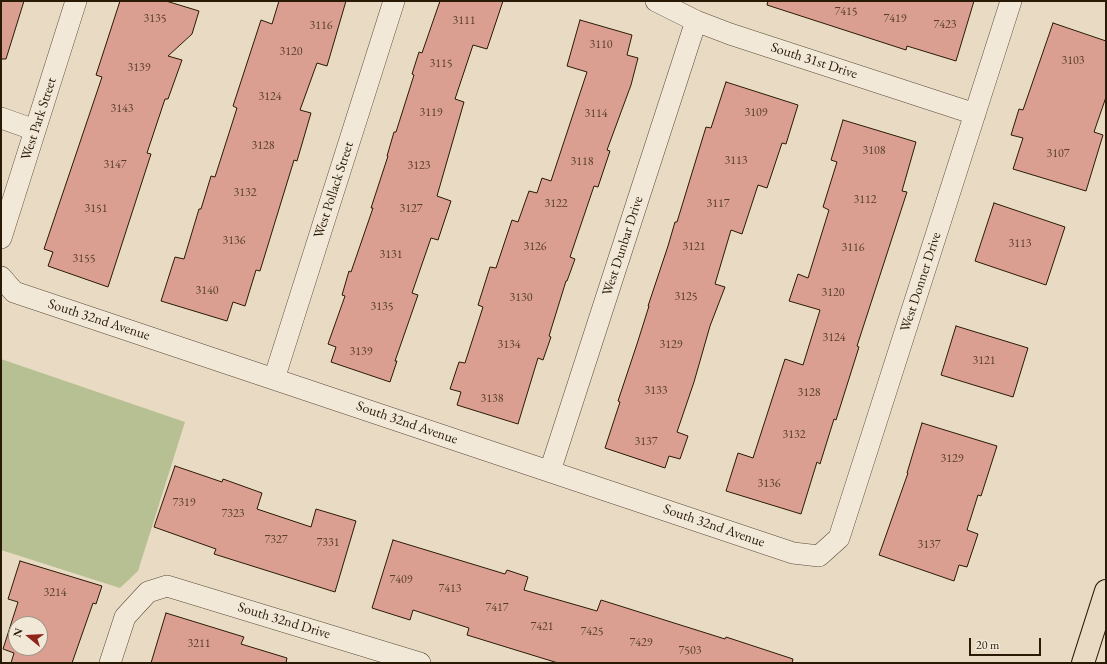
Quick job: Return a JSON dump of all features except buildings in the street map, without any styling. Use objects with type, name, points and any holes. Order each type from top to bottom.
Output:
[{"type":"main road","points":[[1083,663],[1106,591]]},
{"type":"street","name":"West Park Street","points":[[1,238],[76,1]]},
{"type":"street","name":"West Pollack Street","points":[[274,379],[394,1]]},
{"type":"street","name":"South 31st Drive","points":[[656,1],[696,21],[730,34],[975,114]]},
{"type":"street","name":"West Donner Drive","points":[[819,556],[840,538],[1011,1]]},
{"type":"street","name":"West Dunbar Drive","points":[[550,471],[696,21]]},
{"type":"street","points":[[1,118],[35,130]]},
{"type":"street","name":"South 32nd Avenue","points":[[1,277],[14,292],[793,553],[819,556]]},
{"type":"street","name":"South 32nd Drive","points":[[110,663],[125,617],[148,592],[168,586],[420,663]]},
{"type":"green space","points":[[1,359],[185,422],[138,571],[120,588],[1,550]]}]
